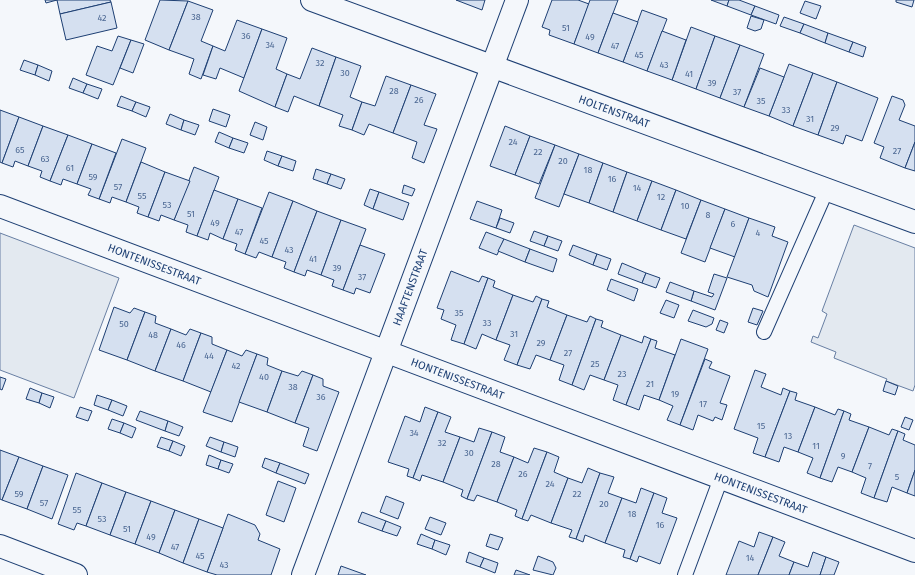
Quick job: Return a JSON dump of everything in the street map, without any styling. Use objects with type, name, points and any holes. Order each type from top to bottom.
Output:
[{"type":"street","name":"HOLTENSTRAAT","points":[[312,0],[915,222]]},
{"type":"street","name":"HAAFTENSTRAAT","points":[[303,575],[517,0]]},
{"type":"street","name":"HONTENISSESTRAAT","points":[[0,206],[915,551]]},
{"type":"street","points":[[0,546],[76,575]]},
{"type":"lane","points":[[764,332],[827,189]]},
{"type":"lane","points":[[685,575],[721,478]]},
{"type":"shaded area","points":[[854,225],[915,248],[915,385],[913,391],[834,358],[836,352],[811,342],[813,336],[818,338],[827,314],[822,311]]},
{"type":"shaded area","points":[[0,233],[119,278],[74,398],[0,370]]},
{"type":"building","points":[[45,0],[57,0],[46,3]]},
{"type":"building","points":[[57,0],[110,0],[111,2],[60,14]]},
{"type":"building","points":[[160,0],[188,1],[169,50],[145,40]]},
{"type":"building","points":[[456,0],[485,0],[482,10]]},
{"type":"building","points":[[552,0],[578,0],[589,4],[574,44],[549,35],[550,30],[542,27]]},
{"type":"building","points":[[590,0],[618,0],[598,53],[574,44]]},
{"type":"building","points":[[711,0],[729,0],[727,6]]},
{"type":"building","points":[[729,0],[739,0],[755,6],[751,15],[727,6]]},
{"type":"building","points":[[896,0],[914,0],[912,7],[896,2]]},
{"type":"building","points":[[188,1],[213,10],[201,41],[213,46],[201,79],[189,74],[194,59],[169,50]]},
{"type":"building","points":[[805,1],[821,6],[816,19],[800,13]]},
{"type":"building","points":[[111,2],[117,28],[66,40],[60,14]]},
{"type":"building","points":[[755,6],[779,15],[776,24],[751,15]]},
{"type":"building","points":[[642,10],[667,19],[647,71],[623,62]]},
{"type":"building","points":[[613,13],[638,22],[623,62],[598,53]]},
{"type":"building","points":[[751,16],[764,20],[761,29],[755,31],[747,28]]},
{"type":"building","points":[[784,17],[804,24],[800,33],[780,26]]},
{"type":"building","points":[[237,20],[262,29],[244,78],[220,68],[216,79],[203,75],[213,46],[225,51]]},
{"type":"building","points":[[804,24],[828,33],[825,43],[800,33]]},
{"type":"building","points":[[691,27],[715,36],[696,89],[672,80]]},
{"type":"building","points":[[262,29],[287,38],[276,69],[287,74],[275,107],[239,91]]},
{"type":"building","points":[[662,31],[686,40],[672,80],[647,71]]},
{"type":"building","points":[[828,33],[853,42],[849,52],[825,43]]},
{"type":"building","points":[[118,36],[131,40],[113,85],[86,75],[97,46],[112,51]]},
{"type":"building","points":[[715,36],[740,45],[720,98],[696,89]]},
{"type":"building","points":[[131,40],[144,44],[133,73],[120,68]]},
{"type":"building","points":[[853,42],[866,47],[863,57],[849,52]]},
{"type":"building","points":[[740,45],[764,54],[744,107],[720,98]]},
{"type":"building","points":[[312,48],[336,57],[319,106],[294,96],[288,112],[275,107],[287,74],[300,79]]},
{"type":"building","points":[[336,57],[361,66],[350,97],[362,102],[352,130],[339,126],[343,115],[319,106]]},
{"type":"building","points":[[24,60],[38,65],[35,75],[20,70]]},
{"type":"building","points":[[789,64],[813,73],[793,126],[769,116]]},
{"type":"building","points":[[38,65],[52,71],[49,81],[35,75]]},
{"type":"building","points":[[760,68],[784,77],[769,116],[744,107]]},
{"type":"building","points":[[813,73],[837,82],[818,135],[793,126]]},
{"type":"building","points":[[386,76],[411,85],[393,133],[369,124],[364,135],[352,130],[362,102],[375,106]]},
{"type":"building","points":[[73,78],[87,84],[83,93],[69,88]]},
{"type":"building","points":[[837,82],[878,98],[862,141],[846,135],[843,144],[818,135]]},
{"type":"building","points":[[87,84],[102,89],[98,99],[83,93]]},
{"type":"building","points":[[411,85],[436,94],[424,125],[437,129],[424,163],[412,158],[417,142],[393,133]]},
{"type":"building","points":[[121,96],[136,102],[132,111],[117,106]]},
{"type":"building","points":[[892,96],[903,100],[905,105],[899,120],[915,126],[915,142],[905,168],[880,158],[884,147],[874,143]]},
{"type":"building","points":[[136,102],[150,107],[146,117],[132,111]]},
{"type":"building","points":[[213,109],[230,115],[226,127],[209,121]]},
{"type":"building","points":[[0,110],[19,117],[2,163],[0,162]]},
{"type":"building","points":[[170,114],[184,120],[181,130],[166,124]]},
{"type":"building","points":[[19,117],[43,126],[28,166],[15,161],[13,167],[2,163]]},
{"type":"building","points":[[184,120],[199,125],[195,135],[181,130]]},
{"type":"building","points":[[255,122],[267,127],[263,140],[250,135]]},
{"type":"building","points":[[43,126],[68,135],[50,181],[40,177],[42,171],[28,166]]},
{"type":"building","points":[[505,126],[530,136],[515,175],[490,166]]},
{"type":"building","points":[[219,132],[233,138],[229,148],[215,142]]},
{"type":"building","points":[[68,135],[92,144],[77,184],[63,179],[61,185],[50,181]]},
{"type":"building","points":[[530,136],[555,145],[539,184],[515,175]]},
{"type":"building","points":[[233,138],[248,143],[244,153],[229,148]]},
{"type":"building","points":[[122,139],[146,148],[126,202],[112,197],[110,203],[99,199]]},
{"type":"building","points":[[915,142],[915,171],[905,168]]},
{"type":"building","points":[[92,144],[116,153],[99,199],[88,195],[91,189],[77,184]]},
{"type":"building","points":[[555,145],[579,154],[559,207],[535,198]]},
{"type":"building","points":[[267,151],[282,156],[278,166],[264,160]]},
{"type":"building","points":[[579,154],[603,163],[589,203],[564,194]]},
{"type":"building","points":[[282,156],[296,161],[293,171],[278,166]]},
{"type":"building","points":[[141,162],[165,172],[148,217],[137,213],[139,207],[126,202]]},
{"type":"building","points":[[603,163],[627,172],[613,212],[589,203]]},
{"type":"building","points":[[194,167],[219,177],[197,236],[186,232],[188,225],[174,220]]},
{"type":"building","points":[[316,169],[331,174],[327,184],[313,179]]},
{"type":"building","points":[[165,172],[190,181],[174,220],[161,215],[159,221],[148,217]]},
{"type":"building","points":[[627,172],[652,181],[637,221],[613,212]]},
{"type":"building","points":[[331,174],[345,179],[341,189],[327,184]]},
{"type":"building","points":[[652,181],[676,190],[661,230],[637,221]]},
{"type":"building","points":[[404,185],[415,189],[412,196],[402,193]]},
{"type":"building","points":[[370,189],[379,192],[373,209],[364,205]]},
{"type":"building","points":[[214,190],[238,199],[223,239],[210,233],[208,240],[197,236]]},
{"type":"building","points":[[676,190],[701,200],[686,239],[661,230]]},
{"type":"building","points":[[269,192],[293,201],[272,257],[259,252],[256,258],[245,254]]},
{"type":"building","points":[[379,192],[409,203],[403,220],[373,209]]},
{"type":"building","points":[[238,199],[262,208],[245,254],[235,250],[237,244],[223,239]]},
{"type":"building","points":[[701,200],[725,209],[705,262],[681,253]]},
{"type":"building","points":[[293,201],[317,211],[294,272],[284,268],[286,262],[272,257]]},
{"type":"building","points":[[477,201],[502,210],[496,228],[470,219]]},
{"type":"building","points":[[725,209],[749,218],[735,257],[710,248]]},
{"type":"building","points":[[317,211],[341,220],[321,275],[307,270],[305,276],[294,272]]},
{"type":"building","points":[[500,218],[514,223],[510,233],[496,228]]},
{"type":"building","points":[[749,218],[775,227],[772,236],[788,242],[768,297],[754,291],[752,285],[727,277]]},
{"type":"building","points":[[341,220],[366,229],[343,290],[332,286],[334,280],[321,275]]},
{"type":"building","points":[[534,231],[548,236],[544,246],[530,241]]},
{"type":"building","points":[[486,232],[504,239],[497,255],[479,248]]},
{"type":"building","points":[[548,236],[562,241],[558,251],[544,246]]},
{"type":"building","points":[[504,239],[530,249],[525,262],[498,251]]},
{"type":"building","points":[[360,245],[385,254],[370,293],[356,288],[354,294],[343,290]]},
{"type":"building","points":[[573,245],[597,254],[593,265],[569,255]]},
{"type":"building","points":[[530,249],[557,259],[553,272],[525,262]]},
{"type":"building","points":[[597,254],[611,259],[607,270],[593,265]]},
{"type":"building","points":[[622,263],[646,273],[642,283],[618,274]]},
{"type":"building","points":[[451,271],[479,282],[482,276],[488,278],[464,344],[451,340],[456,325],[441,319],[444,310],[437,308]]},
{"type":"building","points":[[646,273],[660,278],[656,288],[642,283]]},
{"type":"building","points":[[714,274],[727,278],[715,310],[691,301],[694,291],[712,297],[714,294],[708,292]]},
{"type":"building","points":[[488,278],[495,281],[493,287],[513,295],[496,340],[482,334],[476,349],[464,344]]},
{"type":"building","points":[[611,279],[638,289],[634,301],[607,290]]},
{"type":"building","points":[[670,282],[694,291],[691,301],[666,292]]},
{"type":"building","points":[[513,295],[533,302],[536,296],[542,299],[517,365],[504,360],[510,345],[496,340]]},
{"type":"building","points":[[542,299],[549,301],[547,307],[567,315],[550,360],[536,355],[530,369],[517,365]]},
{"type":"building","points":[[666,300],[679,305],[674,318],[660,313]]},
{"type":"building","points":[[114,307],[130,313],[134,308],[145,312],[127,360],[99,350]]},
{"type":"building","points":[[753,308],[763,311],[757,325],[748,322]]},
{"type":"building","points":[[693,310],[714,318],[712,324],[706,327],[688,321]]},
{"type":"building","points":[[145,312],[156,316],[155,323],[171,329],[155,371],[127,360]]},
{"type":"building","points":[[567,315],[587,322],[590,316],[596,319],[572,385],[559,380],[564,365],[550,360]]},
{"type":"building","points":[[596,319],[603,321],[601,327],[621,335],[604,380],[590,375],[584,390],[572,385]]},
{"type":"building","points":[[720,320],[728,323],[724,333],[716,330]]},
{"type":"building","points":[[171,329],[186,335],[190,329],[201,333],[183,381],[155,371]]},
{"type":"building","points":[[201,333],[212,337],[212,344],[227,350],[211,392],[183,381]]},
{"type":"building","points":[[621,335],[642,343],[644,336],[651,339],[626,405],[613,400],[618,385],[604,380]]},
{"type":"building","points":[[651,339],[657,341],[655,348],[675,355],[659,400],[644,395],[639,410],[626,405]]},
{"type":"building","points":[[681,339],[708,349],[680,425],[667,420],[673,406],[659,400]]},
{"type":"building","points":[[227,350],[242,356],[246,350],[257,354],[232,422],[203,412]]},
{"type":"building","points":[[257,354],[268,358],[267,365],[282,371],[267,412],[239,402]]},
{"type":"building","points":[[705,359],[712,362],[709,368],[730,376],[720,403],[727,405],[722,420],[715,417],[713,421],[698,415],[693,430],[680,425]]},
{"type":"building","points":[[755,370],[766,374],[761,387],[781,395],[783,388],[790,391],[765,457],[753,453],[758,438],[734,429]]},
{"type":"building","points":[[282,371],[298,376],[302,371],[313,375],[295,423],[267,412]]},
{"type":"building","points":[[313,375],[323,379],[323,386],[339,392],[317,451],[303,446],[309,428],[295,423]]},
{"type":"building","points":[[0,377],[6,379],[2,390],[0,389]]},
{"type":"building","points":[[886,381],[898,386],[895,395],[883,391]]},
{"type":"building","points":[[30,388],[42,393],[39,403],[26,399]]},
{"type":"building","points":[[790,391],[797,393],[795,400],[815,407],[798,452],[784,447],[779,462],[765,457]]},
{"type":"building","points":[[42,393],[54,397],[50,408],[39,403]]},
{"type":"building","points":[[97,395],[112,400],[108,410],[94,405]]},
{"type":"building","points":[[112,400],[127,406],[123,416],[108,410]]},
{"type":"building","points":[[80,407],[92,411],[88,421],[76,417]]},
{"type":"building","points":[[425,407],[438,412],[413,478],[407,476],[409,469],[388,462],[405,416],[420,422]]},
{"type":"building","points":[[815,407],[835,415],[838,409],[844,411],[820,478],[807,473],[813,458],[798,452]]},
{"type":"building","points":[[140,411],[168,421],[165,431],[136,420]]},
{"type":"building","points":[[844,411],[851,414],[849,420],[869,427],[852,472],[838,467],[832,482],[820,478]]},
{"type":"building","points":[[438,412],[451,417],[445,432],[460,437],[443,482],[422,475],[420,481],[413,478]]},
{"type":"building","points":[[905,417],[913,420],[909,430],[901,427]]},
{"type":"building","points":[[112,419],[124,423],[120,433],[108,429]]},
{"type":"building","points":[[168,421],[183,427],[179,436],[165,431]]},
{"type":"building","points":[[124,423],[136,428],[132,438],[120,433]]},
{"type":"building","points":[[869,427],[889,435],[892,429],[898,431],[874,498],[861,493],[866,478],[852,472]]},
{"type":"building","points":[[479,428],[492,432],[467,499],[461,496],[463,490],[443,482],[460,437],[474,442]]},
{"type":"building","points":[[898,431],[905,434],[903,440],[915,445],[915,470],[907,493],[892,487],[887,502],[874,498]]},
{"type":"building","points":[[492,432],[505,437],[500,452],[514,457],[497,502],[477,495],[474,501],[467,499]]},
{"type":"building","points":[[161,437],[173,441],[169,451],[157,447]]},
{"type":"building","points":[[210,437],[224,442],[221,452],[206,446]]},
{"type":"building","points":[[173,441],[185,446],[181,456],[169,451]]},
{"type":"building","points":[[224,442],[238,447],[235,457],[221,452]]},
{"type":"building","points":[[534,448],[547,452],[522,519],[515,516],[517,510],[497,502],[514,457],[528,463]]},
{"type":"building","points":[[0,450],[19,457],[2,500],[0,499]]},
{"type":"building","points":[[547,452],[559,457],[554,472],[568,478],[551,523],[531,515],[528,521],[522,519]]},
{"type":"building","points":[[209,455],[221,460],[218,469],[206,465]]},
{"type":"building","points":[[19,457],[43,466],[27,509],[2,500]]},
{"type":"building","points":[[265,458],[280,463],[276,473],[262,467]]},
{"type":"building","points":[[221,460],[233,464],[229,473],[218,469]]},
{"type":"building","points":[[280,463],[309,474],[305,484],[276,473]]},
{"type":"building","points":[[43,466],[68,475],[52,519],[27,509]]},
{"type":"building","points":[[588,468],[600,473],[576,539],[569,537],[572,530],[551,523],[568,478],[582,483]]},
{"type":"building","points":[[915,470],[915,496],[907,493]]},
{"type":"building","points":[[76,473],[102,483],[86,526],[77,523],[74,530],[58,524]]},
{"type":"building","points":[[600,473],[614,477],[608,493],[622,498],[605,543],[585,535],[583,542],[576,539]]},
{"type":"building","points":[[278,481],[296,488],[284,522],[266,515]]},
{"type":"building","points":[[102,483],[126,492],[110,535],[86,526]]},
{"type":"building","points":[[641,488],[654,493],[630,559],[623,557],[625,550],[605,543],[622,498],[636,503]]},
{"type":"building","points":[[126,492],[151,501],[135,544],[110,535]]},
{"type":"building","points":[[654,493],[667,498],[662,513],[677,518],[660,564],[639,556],[637,562],[630,559]]},
{"type":"building","points":[[386,496],[404,503],[398,519],[380,512]]},
{"type":"building","points":[[151,501],[175,510],[159,553],[135,544]]},
{"type":"building","points":[[175,510],[199,519],[183,563],[159,553]]},
{"type":"building","points":[[362,512],[386,521],[382,531],[358,522]]},
{"type":"building","points":[[228,514],[255,525],[260,534],[258,540],[280,549],[271,575],[217,575],[207,572]]},
{"type":"building","points":[[430,517],[446,523],[441,535],[425,529]]},
{"type":"building","points":[[199,519],[223,528],[207,572],[183,563]]},
{"type":"building","points":[[386,521],[401,527],[397,536],[382,531]]},
{"type":"building","points":[[759,532],[773,537],[758,575],[726,575],[739,541],[754,547]]},
{"type":"building","points":[[421,534],[435,540],[432,549],[417,544]]},
{"type":"building","points":[[490,534],[503,538],[498,550],[486,546]]},
{"type":"building","points":[[773,537],[785,542],[779,556],[794,562],[789,575],[758,575]]},
{"type":"building","points":[[435,540],[450,545],[446,555],[432,549]]},
{"type":"building","points":[[469,552],[484,558],[480,567],[466,562]]},
{"type":"building","points":[[813,552],[826,557],[820,575],[789,575],[794,562],[808,567]]},
{"type":"building","points":[[538,556],[553,562],[556,568],[553,575],[533,570]]},
{"type":"building","points":[[826,557],[839,562],[834,575],[820,575]]},
{"type":"building","points":[[484,558],[498,563],[495,573],[480,567]]},
{"type":"building","points":[[341,566],[366,575],[338,575]]},
{"type":"building","points":[[516,570],[530,575],[514,575]]}]
